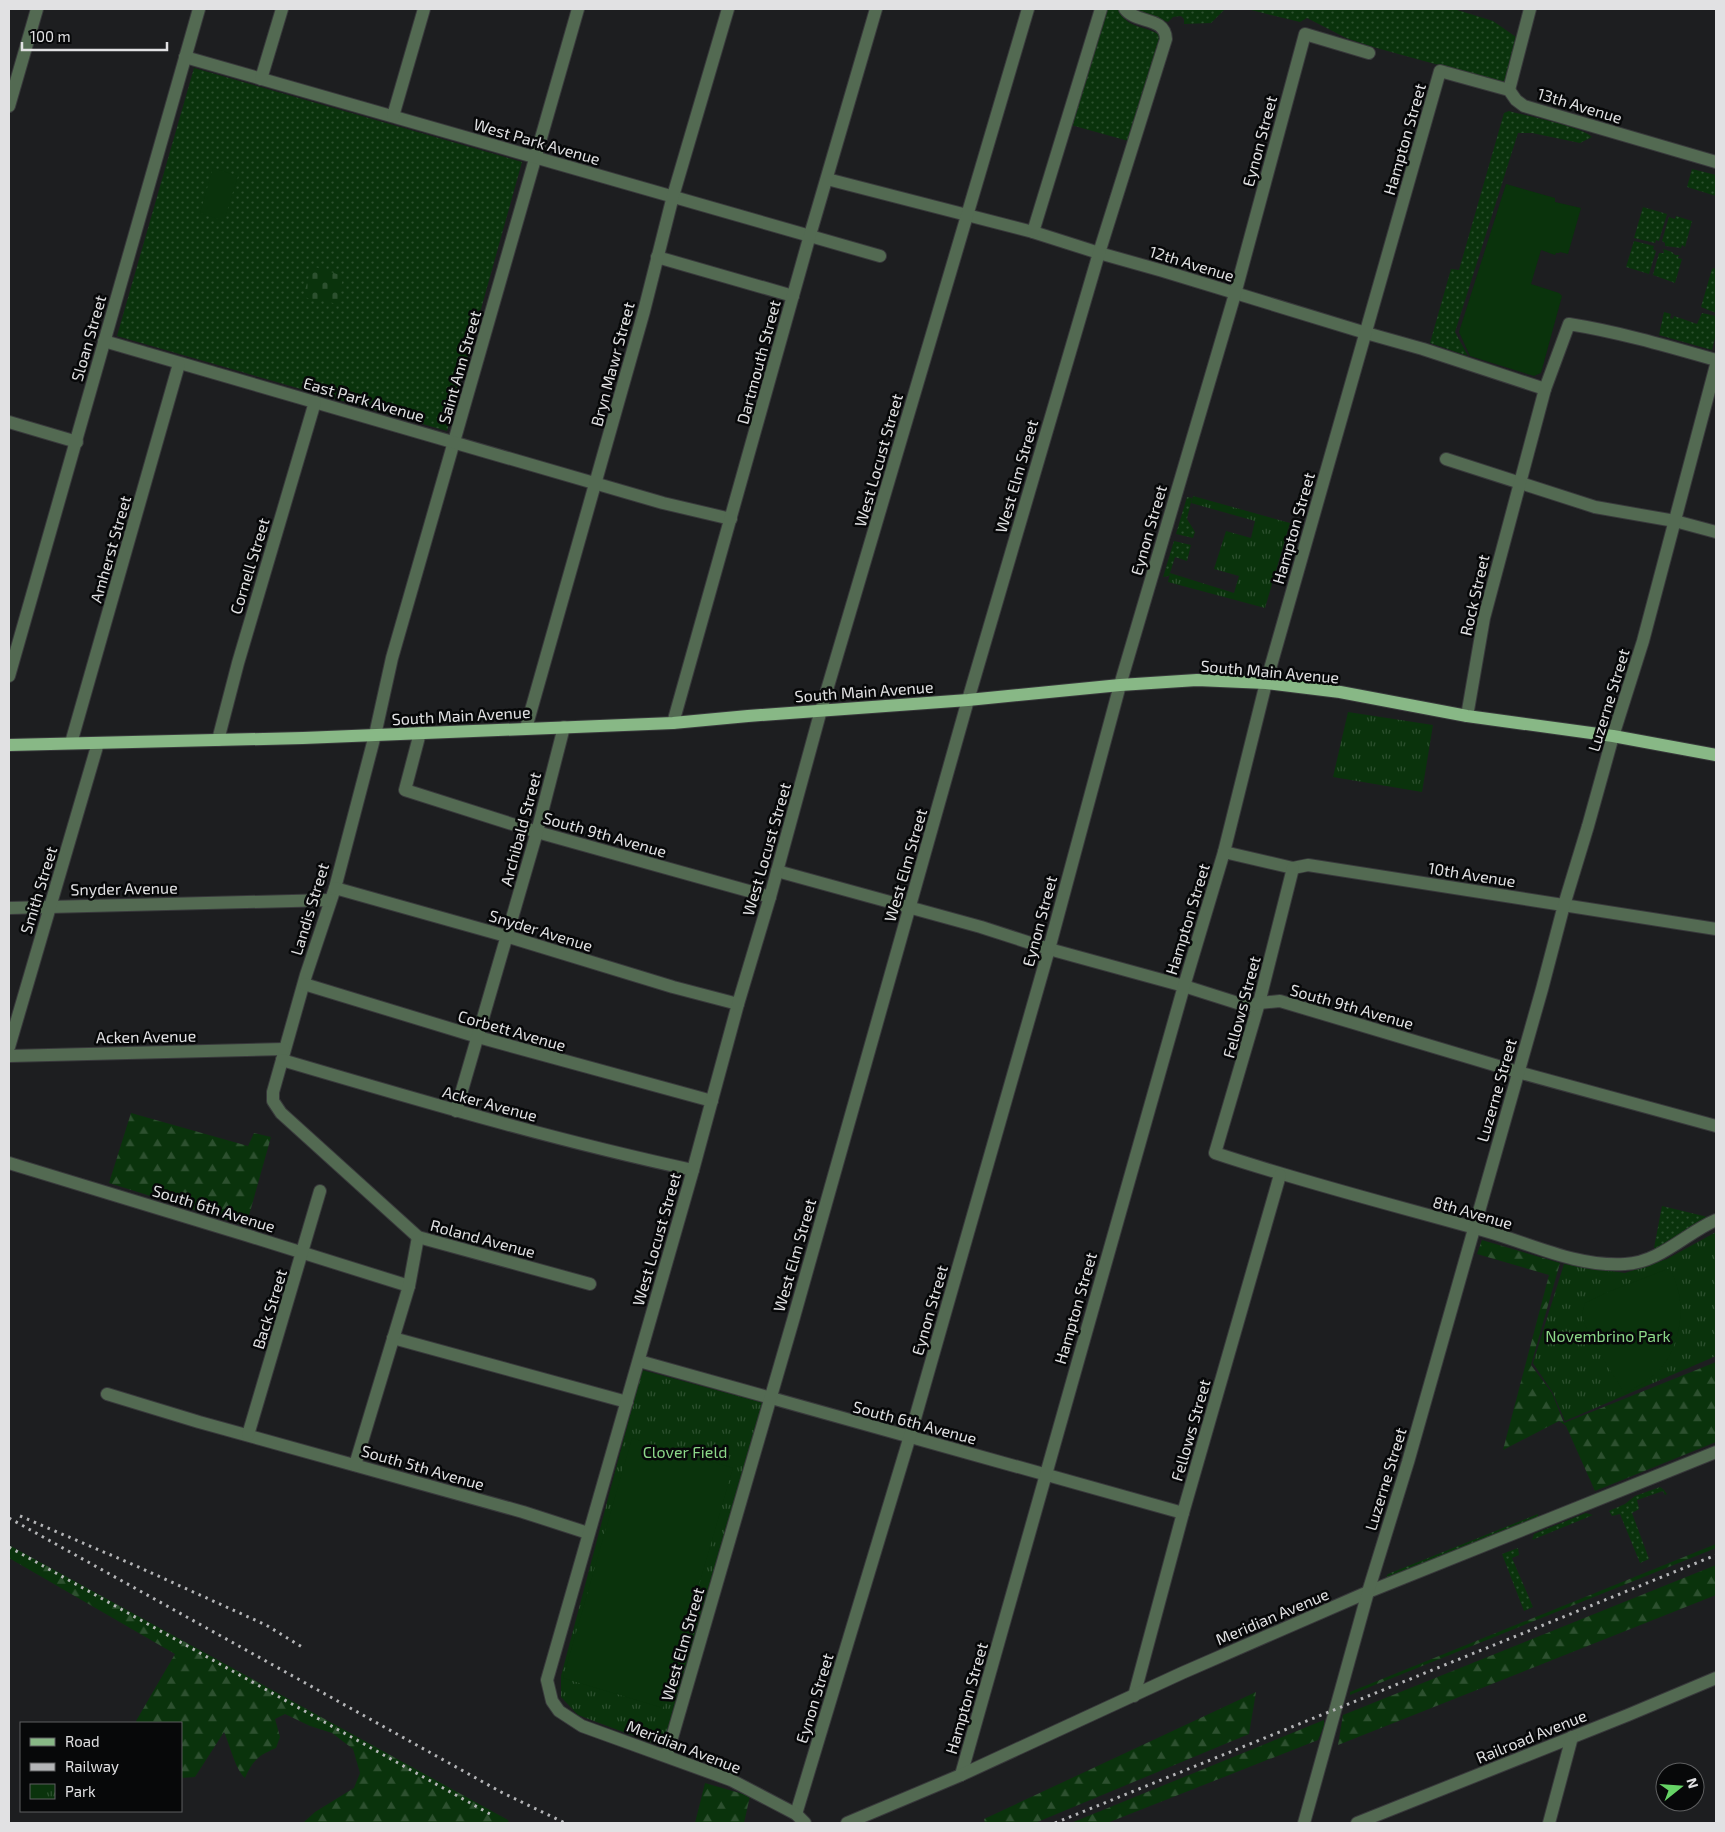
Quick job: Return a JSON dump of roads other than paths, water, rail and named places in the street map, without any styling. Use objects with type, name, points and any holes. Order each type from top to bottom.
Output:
[{"type":"main road","name":"South Main Avenue","points":[[9,745],[375,735],[674,723],[1197,680],[1266,683],[1340,692],[1466,716],[1613,736],[1716,754]]},
{"type":"street","points":[[9,106],[37,9]]},
{"type":"street","name":"Sloan Street","points":[[9,676],[199,9]]},
{"type":"street","points":[[261,79],[282,9]]},
{"type":"street","points":[[393,116],[424,9]]},
{"type":"street","name":"Saint Ann Street","points":[[375,735],[392,658],[537,158],[578,9]]},
{"type":"street","name":"Bryn Mawr Street","points":[[526,728],[596,483],[673,196],[728,9]]},
{"type":"street","name":"Dartmouth Street","points":[[674,723],[732,519],[792,296],[876,9]]},
{"type":"street","name":"West Locust Street","points":[[552,1701],[547,1680],[588,1533],[693,1170],[821,710],[1028,9]]},
{"type":"street","points":[[1033,232],[1101,9]]},
{"type":"street","name":"West Elm Street","points":[[667,1755],[968,700],[1098,253],[1166,39],[1166,32],[1161,26],[1135,16],[1125,9]]},
{"type":"street","points":[[1509,90],[1530,9]]},
{"type":"street","name":"Eynon Street","points":[[801,1819],[1049,949],[1120,685],[1235,294],[1305,34],[1369,54]]},
{"type":"street","name":"West Park Avenue","points":[[185,57],[880,256]]},
{"type":"street","name":"13th Avenue","points":[[1440,70],[1509,90],[1516,100],[1524,106],[1716,162]]},
{"type":"street","name":"Hampton Street","points":[[961,1775],[1184,986],[1224,852],[1266,683],[1440,70]]},
{"type":"street","name":"12th Avenue","points":[[827,179],[1033,232],[1423,349],[1545,389]]},
{"type":"street","points":[[658,257],[792,296]]},
{"type":"street","name":"Rock Street","points":[[1466,716],[1484,618],[1519,483],[1545,389],[1568,324],[1596,328],[1716,360]]},
{"type":"street","name":"East Park Avenue","points":[[104,341],[663,503],[732,519]]},
{"type":"street","name":"Amherst Street","points":[[72,743],[179,364]]},
{"type":"street","name":"Luzerne Street","points":[[1304,1823],[1368,1592],[1406,1469],[1474,1229],[1564,905],[1643,640],[1716,365]]},
{"type":"street","name":"Cornell Street","points":[[218,740],[238,663],[315,402]]},
{"type":"street","points":[[9,422],[77,442]]},
{"type":"street","points":[[1446,459],[1596,507],[1675,521],[1716,532]]},
{"type":"street","name":"Archibald Street","points":[[456,1111],[537,832],[564,727]]},
{"type":"street","name":"South 9th Avenue","points":[[420,733],[405,790],[537,832],[770,896]]},
{"type":"street","name":"Landis Street","points":[[273,1092],[304,984],[333,894],[375,735]]},
{"type":"street","name":"Smith Street","points":[[9,1047],[98,743]]},
{"type":"street","name":"10th Avenue","points":[[1224,852],[1294,868],[1308,865],[1716,929]]},
{"type":"street","name":"Fellows Street","points":[[1215,1153],[1259,1003],[1294,868]]},
{"type":"street","name":"South 9th Avenue","points":[[776,871],[981,927],[1049,949],[1184,986],[1247,1006],[1280,1001],[1518,1072],[1716,1126]]},
{"type":"street","name":"Snyder Avenue","points":[[9,908],[333,894],[506,936],[673,987],[738,1004]]},
{"type":"street","name":"Corbett Avenue","points":[[304,984],[478,1037],[712,1102]]},
{"type":"street","name":"Acken Avenue","points":[[9,1056],[283,1054]]},
{"type":"street","name":"Acker Avenue","points":[[283,1054],[456,1111],[623,1155],[693,1170]]},
{"type":"street","name":"Roland Avenue","points":[[273,1092],[273,1101],[280,1113],[418,1236],[590,1284]]},
{"type":"street","name":"8th Avenue","points":[[1215,1153],[1280,1174],[1587,1263],[1626,1264],[1654,1256],[1716,1220]]},
{"type":"street","name":"South 6th Avenue","points":[[9,1164],[303,1252],[409,1286]]},
{"type":"street","name":"Fellows Street","points":[[1134,1696],[1280,1174]]},
{"type":"street","name":"Back Street","points":[[248,1435],[320,1191]]},
{"type":"street","points":[[356,1465],[409,1286],[418,1236]]},
{"type":"street","points":[[393,1338],[627,1402]]},
{"type":"street","name":"South 6th Avenue","points":[[638,1361],[1184,1513]]},
{"type":"street","name":"South 5th Avenue","points":[[107,1394],[190,1420],[522,1512],[588,1533]]},
{"type":"street","name":"Meridian Avenue","points":[[847,1823],[961,1775],[1182,1673],[1368,1592],[1716,1452]]},
{"type":"street","name":"Railroad Avenue","points":[[1357,1823],[1716,1678]]},
{"type":"street","name":"Meridian Avenue","points":[[552,1701],[559,1711],[582,1726],[667,1755],[731,1780],[801,1819]]},
{"type":"street","points":[[1549,1823],[1572,1736]]},
{"type":"railway","points":[[20,1516],[266,1625],[302,1647]]},
{"type":"railway","points":[[9,1518],[501,1792],[565,1823]]},
{"type":"railway","points":[[9,1547],[490,1814]]},
{"type":"railway","points":[[1055,1823],[1716,1555]]},
{"type":"park label","name":"Novembrino Park","points":[[1608,1335]]},
{"type":"park label","name":"Clover Field","points":[[685,1451]]}]
